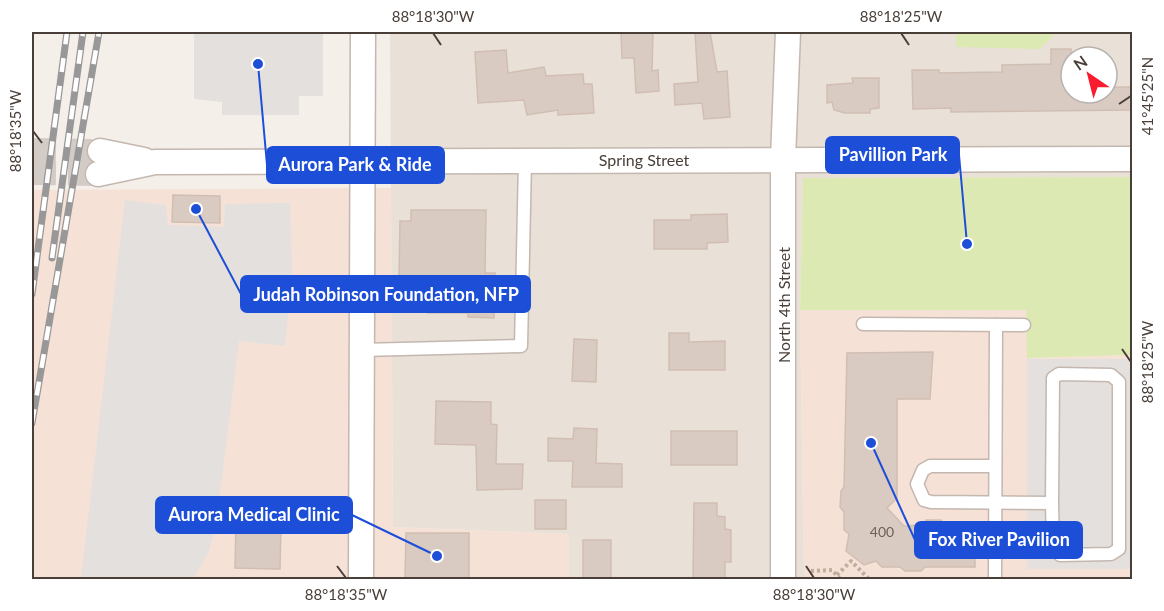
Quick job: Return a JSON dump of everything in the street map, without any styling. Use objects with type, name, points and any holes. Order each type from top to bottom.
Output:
[{"type":"street","points":[[361,579],[363,32]]},
{"type":"street","name":"North 4th Street","points":[[783,579],[783,159],[788,32]]},
{"type":"street","name":"Spring Street","points":[[99,163],[1132,159]]},
{"type":"lane","points":[[362,350],[521,346],[525,161]]},
{"type":"lane","points":[[863,324],[1024,324]]},
{"type":"lane","points":[[995,579],[996,325]]},
{"type":"lane","points":[[1059,374],[1111,375],[1119,382],[1119,549],[1111,554],[1060,555],[1053,546],[1052,503],[1053,378],[1059,374]]},
{"type":"lane","points":[[994,466],[930,466],[923,470],[917,484],[924,500],[931,502],[1052,503]]},
{"type":"path","points":[[837,575],[850,561],[870,579]]},
{"type":"path","points":[[811,571],[832,570],[841,579]]},
{"type":"shaded area","points":[[194,32],[323,32],[323,96],[299,96],[299,115],[222,115],[222,102],[194,99]]},
{"type":"shaded area","points":[[390,32],[1132,32],[1132,177],[803,178],[800,310],[804,579],[569,579],[569,534],[393,527]]},
{"type":"shaded area","points":[[391,188],[393,527],[569,534],[569,579],[32,579],[32,190]]},
{"type":"shaded area","points":[[125,200],[166,205],[168,225],[224,227],[225,204],[290,203],[292,271],[285,346],[239,341],[216,526],[208,554],[193,579],[81,579]]},
{"type":"shaded area","points":[[800,310],[1026,310],[1028,358],[1132,355],[1132,579],[804,579]]},
{"type":"shaded area","points":[[1027,359],[1132,359],[1132,569],[1027,569]]},
{"type":"green space","points":[[956,32],[1057,32],[1040,49],[956,47]]},
{"type":"green space","points":[[1132,177],[1132,355],[1027,358],[1026,310],[800,310],[803,178]]},
{"type":"building","points":[[621,32],[653,32],[652,71],[658,70],[659,91],[636,93],[634,58],[622,58]]},
{"type":"building","points":[[695,32],[710,32],[717,72],[727,71],[730,117],[704,119],[702,103],[675,105],[674,84],[698,82]]},
{"type":"building","points":[[1051,49],[1059,49],[1059,105],[1119,105],[1119,87],[1132,87],[1132,110],[951,112],[951,108],[913,109],[912,70],[939,70],[939,73],[1002,72],[1002,65],[1051,64]]},
{"type":"building","points":[[506,50],[508,73],[544,67],[546,76],[583,74],[584,84],[592,84],[594,113],[558,115],[558,110],[527,115],[524,100],[478,103],[475,52]]},
{"type":"building","points":[[852,78],[879,78],[879,108],[870,109],[870,113],[845,113],[834,110],[832,102],[827,103],[827,85],[853,83]]},
{"type":"building","points":[[173,195],[220,196],[220,223],[172,222]]},
{"type":"building","points":[[411,210],[486,210],[485,273],[495,273],[494,318],[468,317],[468,313],[428,313],[429,282],[399,282],[400,221],[411,221]]},
{"type":"building","points":[[727,214],[728,242],[707,243],[707,249],[654,249],[654,220],[691,220],[691,215]]},
{"type":"building","points":[[669,333],[689,333],[689,342],[725,341],[725,370],[669,370]]},
{"type":"building","points":[[574,339],[597,340],[596,382],[572,381]]},
{"type":"building","points":[[933,352],[930,399],[897,399],[897,498],[887,508],[904,526],[923,525],[926,520],[941,520],[944,525],[975,525],[975,567],[925,567],[921,571],[905,571],[900,567],[882,567],[876,561],[864,565],[846,551],[849,534],[844,530],[844,512],[840,507],[841,491],[844,487],[847,353]]},
{"type":"building","points":[[436,401],[491,402],[491,424],[497,425],[496,464],[523,464],[522,489],[477,490],[476,445],[435,444]]},
{"type":"building","points":[[574,428],[597,429],[596,463],[622,464],[622,487],[572,487],[573,461],[548,461],[548,438],[573,439]]},
{"type":"building","points":[[671,431],[737,431],[737,465],[671,465]]},
{"type":"building","points":[[535,500],[566,500],[566,529],[535,529]]},
{"type":"building","points":[[694,503],[717,503],[717,516],[725,517],[725,529],[731,530],[731,562],[725,562],[725,579],[693,579]]},
{"type":"building","points":[[236,524],[281,524],[280,569],[235,568]]},
{"type":"building","points":[[406,533],[469,533],[469,578],[405,578]]},
{"type":"building","points":[[583,540],[611,540],[611,579],[583,579]]},
{"type":"tunnel","points":[[32,150],[100,151]]},
{"type":"tunnel","points":[[32,173],[98,174]]},
{"type":"railway","points":[[32,294],[67,32]]},
{"type":"railway","points":[[52,258],[83,32]]},
{"type":"railway","points":[[32,423],[99,32]]},
{"type":"place","name":"Aurora Park & Ride","points":[[258,64]]},
{"type":"place","name":"Judah Robinson Foundation, NFP","points":[[196,209]]},
{"type":"place","name":"Pavillion Park","points":[[967,244]]},
{"type":"place","name":"Fox River Pavilion","points":[[871,443]]},
{"type":"place","name":"Aurora Medical Clinic","points":[[437,556]]}]
